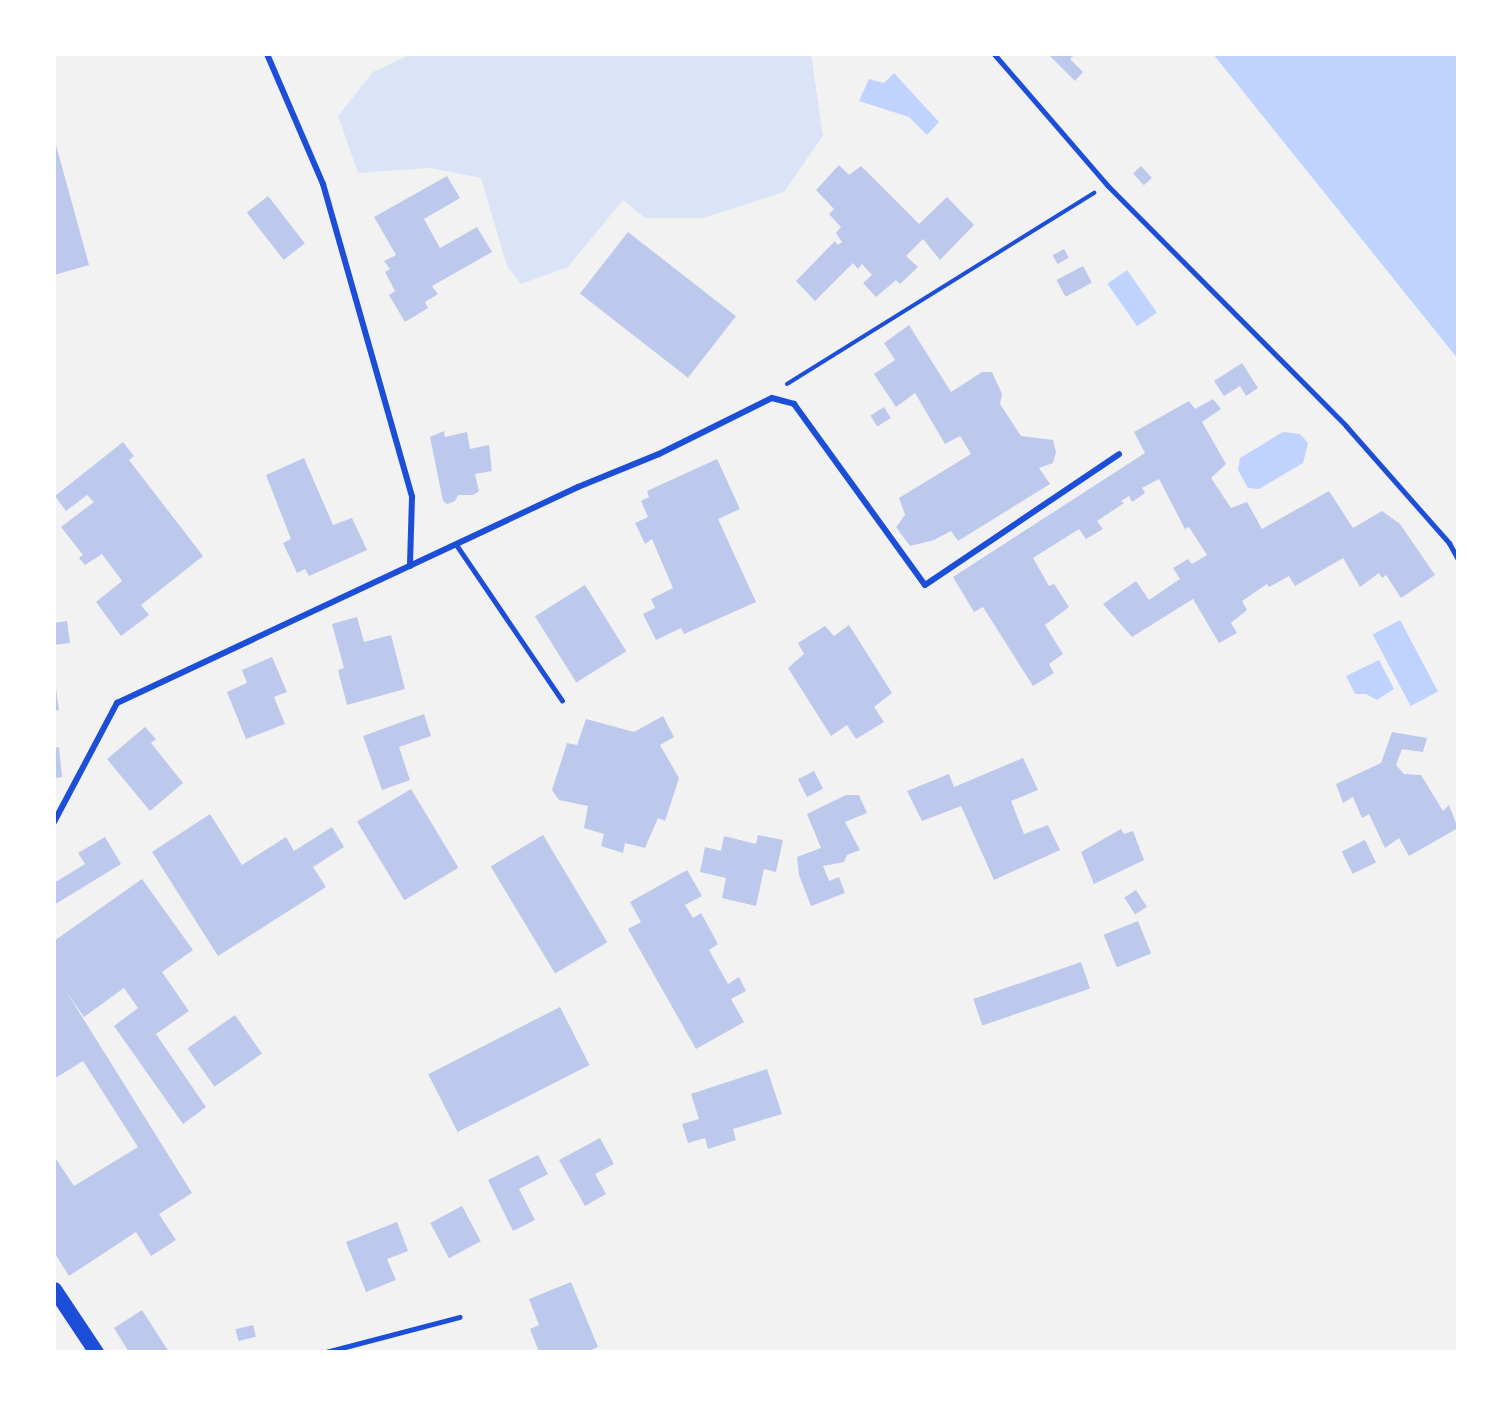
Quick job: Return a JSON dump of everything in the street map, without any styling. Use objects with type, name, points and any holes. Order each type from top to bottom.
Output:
[{"type":"main road","points":[[54,1289],[96,1352]]},
{"type":"street","points":[[267,54],[323,184],[411,497],[410,566]]},
{"type":"street","points":[[994,54],[1107,185],[1346,426],[1449,543],[1458,560]]},
{"type":"street","points":[[54,822],[117,703],[456,544],[659,454],[772,398],[794,404],[925,585],[1119,454]]},
{"type":"lane","points":[[456,544],[562,700]]},
{"type":"lane","points":[[326,1352],[459,1317]]},
{"type":"path","points":[[772,398],[798,375],[1107,185]]},
{"type":"shaded area","points":[[412,54],[811,54],[823,136],[784,192],[703,218],[645,218],[623,200],[568,267],[521,284],[507,266],[481,178],[430,168],[358,173],[338,116],[373,72]]},
{"type":"water","points":[[1213,54],[1458,54],[1458,359]]},
{"type":"water","points":[[894,73],[939,122],[927,135],[909,117],[859,101],[869,79],[884,83]]},
{"type":"water","points":[[1127,270],[1157,313],[1137,326],[1107,284]]},
{"type":"water","points":[[1283,432],[1300,434],[1308,443],[1303,463],[1259,489],[1248,488],[1238,470],[1240,458]]},
{"type":"water","points":[[1400,620],[1438,692],[1411,706],[1373,635]]},
{"type":"water","points":[[1379,660],[1394,689],[1377,700],[1366,694],[1355,694],[1346,676]]},
{"type":"building","points":[[1048,54],[1075,54],[1070,59],[1083,72],[1075,81]]},
{"type":"building","points":[[56,145],[89,265],[54,275],[54,146]]},
{"type":"building","points":[[839,165],[849,175],[861,166],[919,224],[947,197],[974,225],[940,260],[923,239],[906,256],[918,267],[900,284],[896,280],[876,297],[863,283],[872,275],[862,264],[858,269],[853,263],[815,301],[796,281],[835,241],[838,245],[842,242],[836,233],[841,227],[829,214],[834,209],[816,190]]},
{"type":"building","points":[[1141,166],[1152,178],[1144,185],[1133,174]]},
{"type":"building","points":[[447,176],[460,198],[424,219],[440,248],[477,227],[492,252],[432,286],[438,294],[425,302],[428,308],[405,322],[389,295],[395,291],[385,272],[390,269],[384,261],[396,255],[374,217]]},
{"type":"building","points":[[268,196],[305,243],[284,260],[247,213]]},
{"type":"building","points":[[628,232],[736,316],[688,378],[580,293]]},
{"type":"building","points":[[1064,249],[1069,258],[1057,264],[1053,255]]},
{"type":"building","points":[[1083,266],[1092,283],[1065,297],[1057,280]]},
{"type":"building","points":[[909,325],[951,392],[982,372],[992,372],[1002,394],[1000,404],[1021,436],[1053,440],[1056,452],[1053,463],[1039,468],[1050,484],[958,541],[951,531],[934,540],[910,546],[896,527],[905,515],[899,498],[971,454],[960,436],[945,444],[915,393],[896,407],[874,374],[895,360],[884,343]]},
{"type":"building","points":[[1242,363],[1258,388],[1246,396],[1240,386],[1224,396],[1214,381]]},
{"type":"building","points":[[1213,399],[1221,409],[1202,422],[1226,464],[1211,478],[1231,508],[1247,502],[1262,529],[1329,491],[1353,528],[1382,511],[1400,524],[1435,575],[1401,598],[1386,575],[1382,578],[1379,573],[1360,587],[1343,558],[1295,586],[1289,576],[1269,587],[1267,584],[1242,601],[1247,610],[1231,623],[1237,633],[1219,643],[1193,599],[1132,637],[1103,604],[1136,581],[1149,600],[1180,579],[1173,568],[1188,559],[1192,564],[1207,555],[1189,527],[1185,529],[1159,479],[1142,488],[1145,493],[1132,502],[1129,496],[1121,501],[1124,503],[1097,521],[1103,529],[1086,539],[1079,529],[1033,558],[1049,586],[1054,584],[1069,607],[1045,625],[1063,654],[1049,664],[1054,673],[1033,686],[983,607],[974,612],[953,577],[1145,453],[1134,432],[1189,401],[1195,409]]},
{"type":"building","points":[[884,407],[891,418],[877,427],[870,415]]},
{"type":"building","points":[[444,431],[445,437],[467,432],[470,449],[489,445],[492,471],[475,474],[479,491],[473,495],[458,495],[455,501],[447,504],[443,501],[430,437]]},
{"type":"building","points":[[123,442],[134,456],[129,460],[203,556],[141,605],[149,615],[121,636],[96,602],[122,581],[102,554],[85,565],[79,558],[83,555],[61,527],[94,502],[87,495],[66,511],[55,496]]},
{"type":"building","points":[[304,458],[333,525],[352,518],[367,550],[309,576],[305,569],[297,573],[283,543],[291,539],[266,475]]},
{"type":"building","points":[[717,459],[740,509],[718,519],[756,602],[684,634],[681,628],[656,640],[643,614],[655,608],[651,599],[673,588],[652,539],[645,544],[635,523],[648,517],[641,501],[649,497],[647,491]]},
{"type":"building","points":[[585,585],[626,651],[576,682],[535,616]]},
{"type":"building","points":[[357,617],[364,642],[391,635],[405,689],[347,705],[338,670],[344,668],[332,624]]},
{"type":"building","points":[[67,621],[70,643],[54,645],[54,623]]},
{"type":"building","points":[[849,625],[892,693],[874,707],[884,722],[856,739],[847,725],[831,736],[788,668],[804,654],[798,643],[825,626],[834,636]]},
{"type":"building","points":[[272,657],[287,692],[274,697],[285,724],[246,739],[227,692],[247,683],[242,670]]},
{"type":"building","points":[[54,675],[59,710],[54,711]]},
{"type":"building","points":[[424,714],[431,736],[399,747],[410,780],[382,790],[363,736]]},
{"type":"building","points":[[663,716],[674,737],[660,745],[679,778],[665,821],[658,818],[645,848],[625,843],[623,853],[601,846],[604,834],[584,828],[588,806],[559,800],[552,790],[567,743],[577,745],[586,719],[634,732]]},
{"type":"building","points":[[145,727],[156,739],[151,743],[183,783],[150,811],[107,759]]},
{"type":"building","points":[[1392,732],[1427,738],[1423,752],[1402,749],[1396,765],[1404,774],[1421,775],[1443,811],[1449,805],[1458,828],[1409,856],[1399,838],[1385,848],[1369,814],[1362,818],[1353,797],[1343,803],[1336,784],[1381,763]]},
{"type":"building","points":[[59,747],[62,777],[54,778],[54,748]]},
{"type":"building","points":[[1023,758],[1038,790],[1011,801],[1024,834],[1048,825],[1060,850],[994,880],[961,806],[922,821],[907,791],[949,774],[954,787]]},
{"type":"building","points":[[814,771],[823,789],[807,797],[798,779]]},
{"type":"building","points":[[411,789],[458,868],[404,900],[357,821]]},
{"type":"building","points":[[846,795],[859,795],[867,813],[845,822],[860,850],[847,855],[844,862],[823,866],[829,881],[839,877],[845,893],[811,906],[799,875],[797,857],[821,848],[807,814]]},
{"type":"building","points":[[210,814],[242,865],[286,837],[294,851],[332,827],[344,847],[313,867],[326,887],[218,956],[152,852]]},
{"type":"building","points":[[1121,829],[1124,834],[1133,831],[1144,860],[1094,884],[1081,852]]},
{"type":"building","points":[[543,835],[607,942],[555,974],[491,866]]},
{"type":"building","points":[[758,835],[783,840],[776,872],[764,869],[756,906],[722,898],[726,878],[700,872],[705,847],[721,851],[724,836],[756,844]]},
{"type":"building","points":[[105,837],[121,864],[54,905],[54,883],[85,864],[78,853]]},
{"type":"building","points":[[1365,840],[1376,862],[1353,874],[1342,851]]},
{"type":"building","points":[[687,870],[702,896],[685,905],[693,918],[701,913],[718,944],[709,950],[728,984],[739,977],[746,991],[731,999],[744,1022],[696,1049],[628,929],[641,922],[630,902]]},
{"type":"building","points":[[142,879],[193,950],[162,972],[189,1011],[156,1034],[206,1107],[183,1124],[114,1026],[138,1008],[124,988],[84,1017],[66,991],[192,1193],[159,1214],[176,1240],[151,1256],[136,1232],[69,1276],[54,1252],[54,1156],[74,1186],[138,1147],[83,1061],[54,1079],[54,941]]},
{"type":"building","points":[[1136,890],[1147,907],[1135,914],[1124,898]]},
{"type":"building","points":[[1138,921],[1151,953],[1117,967],[1104,935]]},
{"type":"building","points":[[1081,962],[1090,988],[982,1026],[973,999]]},
{"type":"building","points":[[560,1007],[590,1065],[458,1132],[428,1074]]},
{"type":"building","points":[[235,1015],[262,1054],[214,1087],[187,1048]]},
{"type":"building","points":[[767,1069],[782,1114],[733,1129],[736,1140],[708,1149],[705,1138],[688,1143],[682,1124],[699,1119],[691,1094]]},
{"type":"building","points":[[600,1138],[614,1164],[595,1174],[606,1194],[585,1206],[559,1160]]},
{"type":"building","points":[[538,1155],[548,1174],[519,1189],[535,1220],[513,1231],[488,1180]]},
{"type":"building","points":[[462,1206],[481,1241],[449,1258],[430,1223]]},
{"type":"building","points":[[397,1222],[408,1251],[387,1259],[396,1280],[366,1292],[346,1242]]},
{"type":"building","points":[[571,1282],[598,1347],[586,1352],[539,1352],[530,1329],[539,1325],[529,1299]]},
{"type":"building","points":[[142,1310],[169,1352],[129,1352],[114,1328]]},
{"type":"building","points":[[253,1325],[256,1337],[238,1341],[236,1329]]}]
